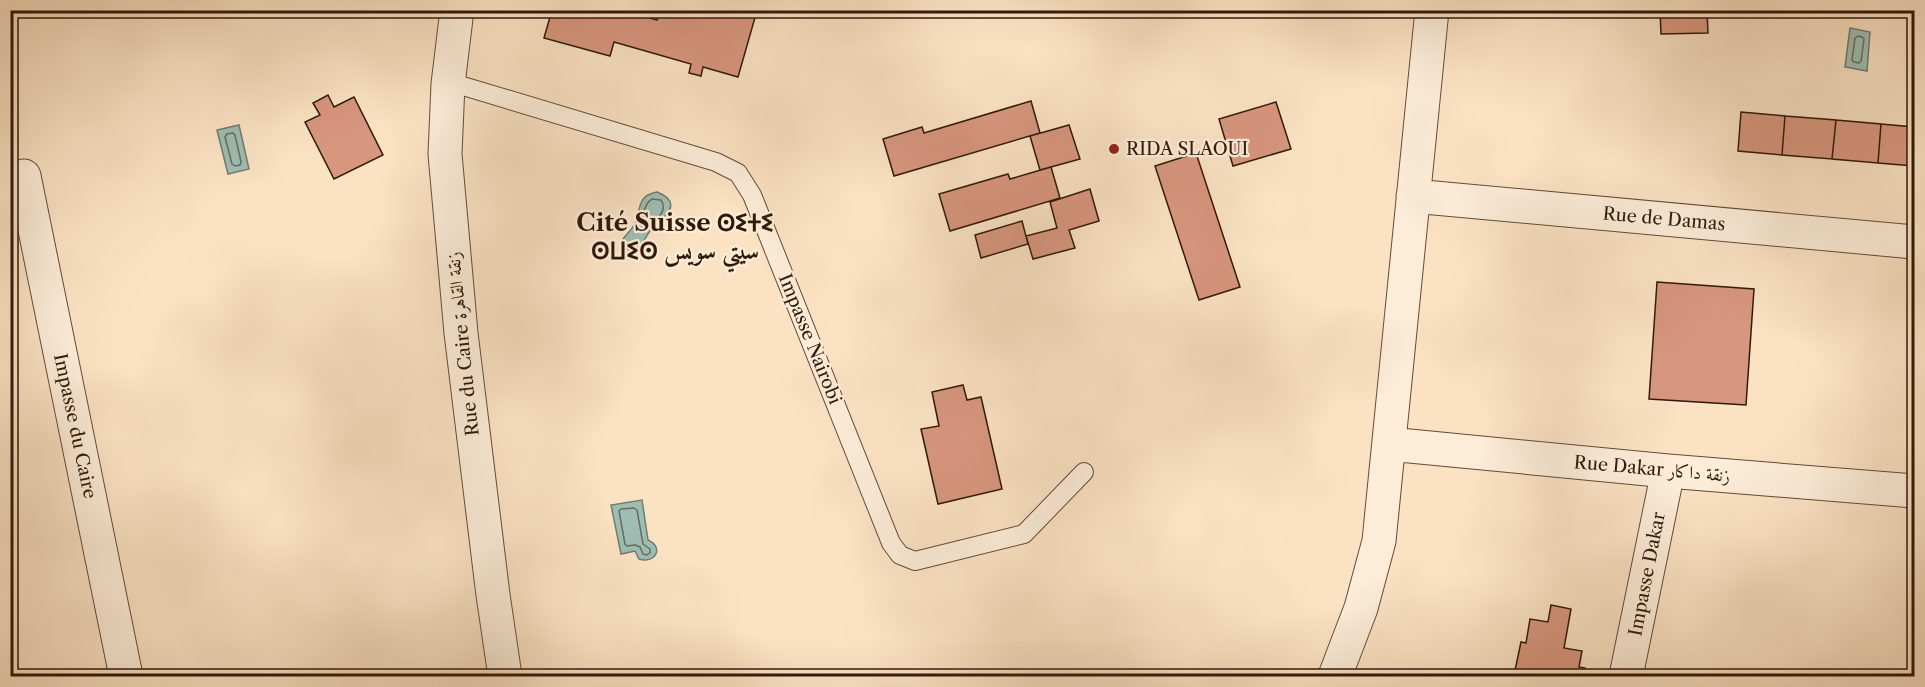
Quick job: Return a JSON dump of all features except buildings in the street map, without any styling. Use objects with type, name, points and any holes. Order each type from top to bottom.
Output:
[{"type":"street","name":"Rue du Caire زنقة القاهرة","points":[[457,10],[448,84],[445,154],[460,333],[493,595],[506,676]]},
{"type":"street","points":[[1335,676],[1361,608],[1378,541],[1432,10]]},
{"type":"street","name":"Impasse du Caire","points":[[24,176],[126,676]]},
{"type":"street","name":"Rue de Damas","points":[[1413,196],[1914,242]]},
{"type":"street","name":"Rue Dakar زنقة داكار","points":[[1389,444],[1668,471],[1914,491]]},
{"type":"street","name":"Impasse Dakar","points":[[1626,676],[1668,471]]},
{"type":"lane","name":"Impasse Nairobi","points":[[448,84],[463,86],[716,162],[738,173],[752,195],[891,543],[900,555],[915,561],[1024,534],[1084,472]]},
{"type":"water","points":[[1850,28],[1870,32],[1867,71],[1845,67]]},
{"type":"water","points":[[239,125],[249,169],[228,174],[217,130]]},
{"type":"water","points":[[657,192],[666,196],[670,201],[669,211],[650,231],[637,250],[629,250],[622,241],[634,225],[642,201],[650,194]]},
{"type":"water","points":[[642,500],[648,540],[657,550],[654,557],[645,560],[639,559],[635,551],[621,554],[611,505]]},
{"type":"place","name":"RIDA SLAOUI","points":[[1114,149]]},
{"type":"district","name":"Cité Suisse ⵙⵉⵜⵉ ⵙⵡⵉⵙ سيتي سويس","points":[[675,237]]}]
